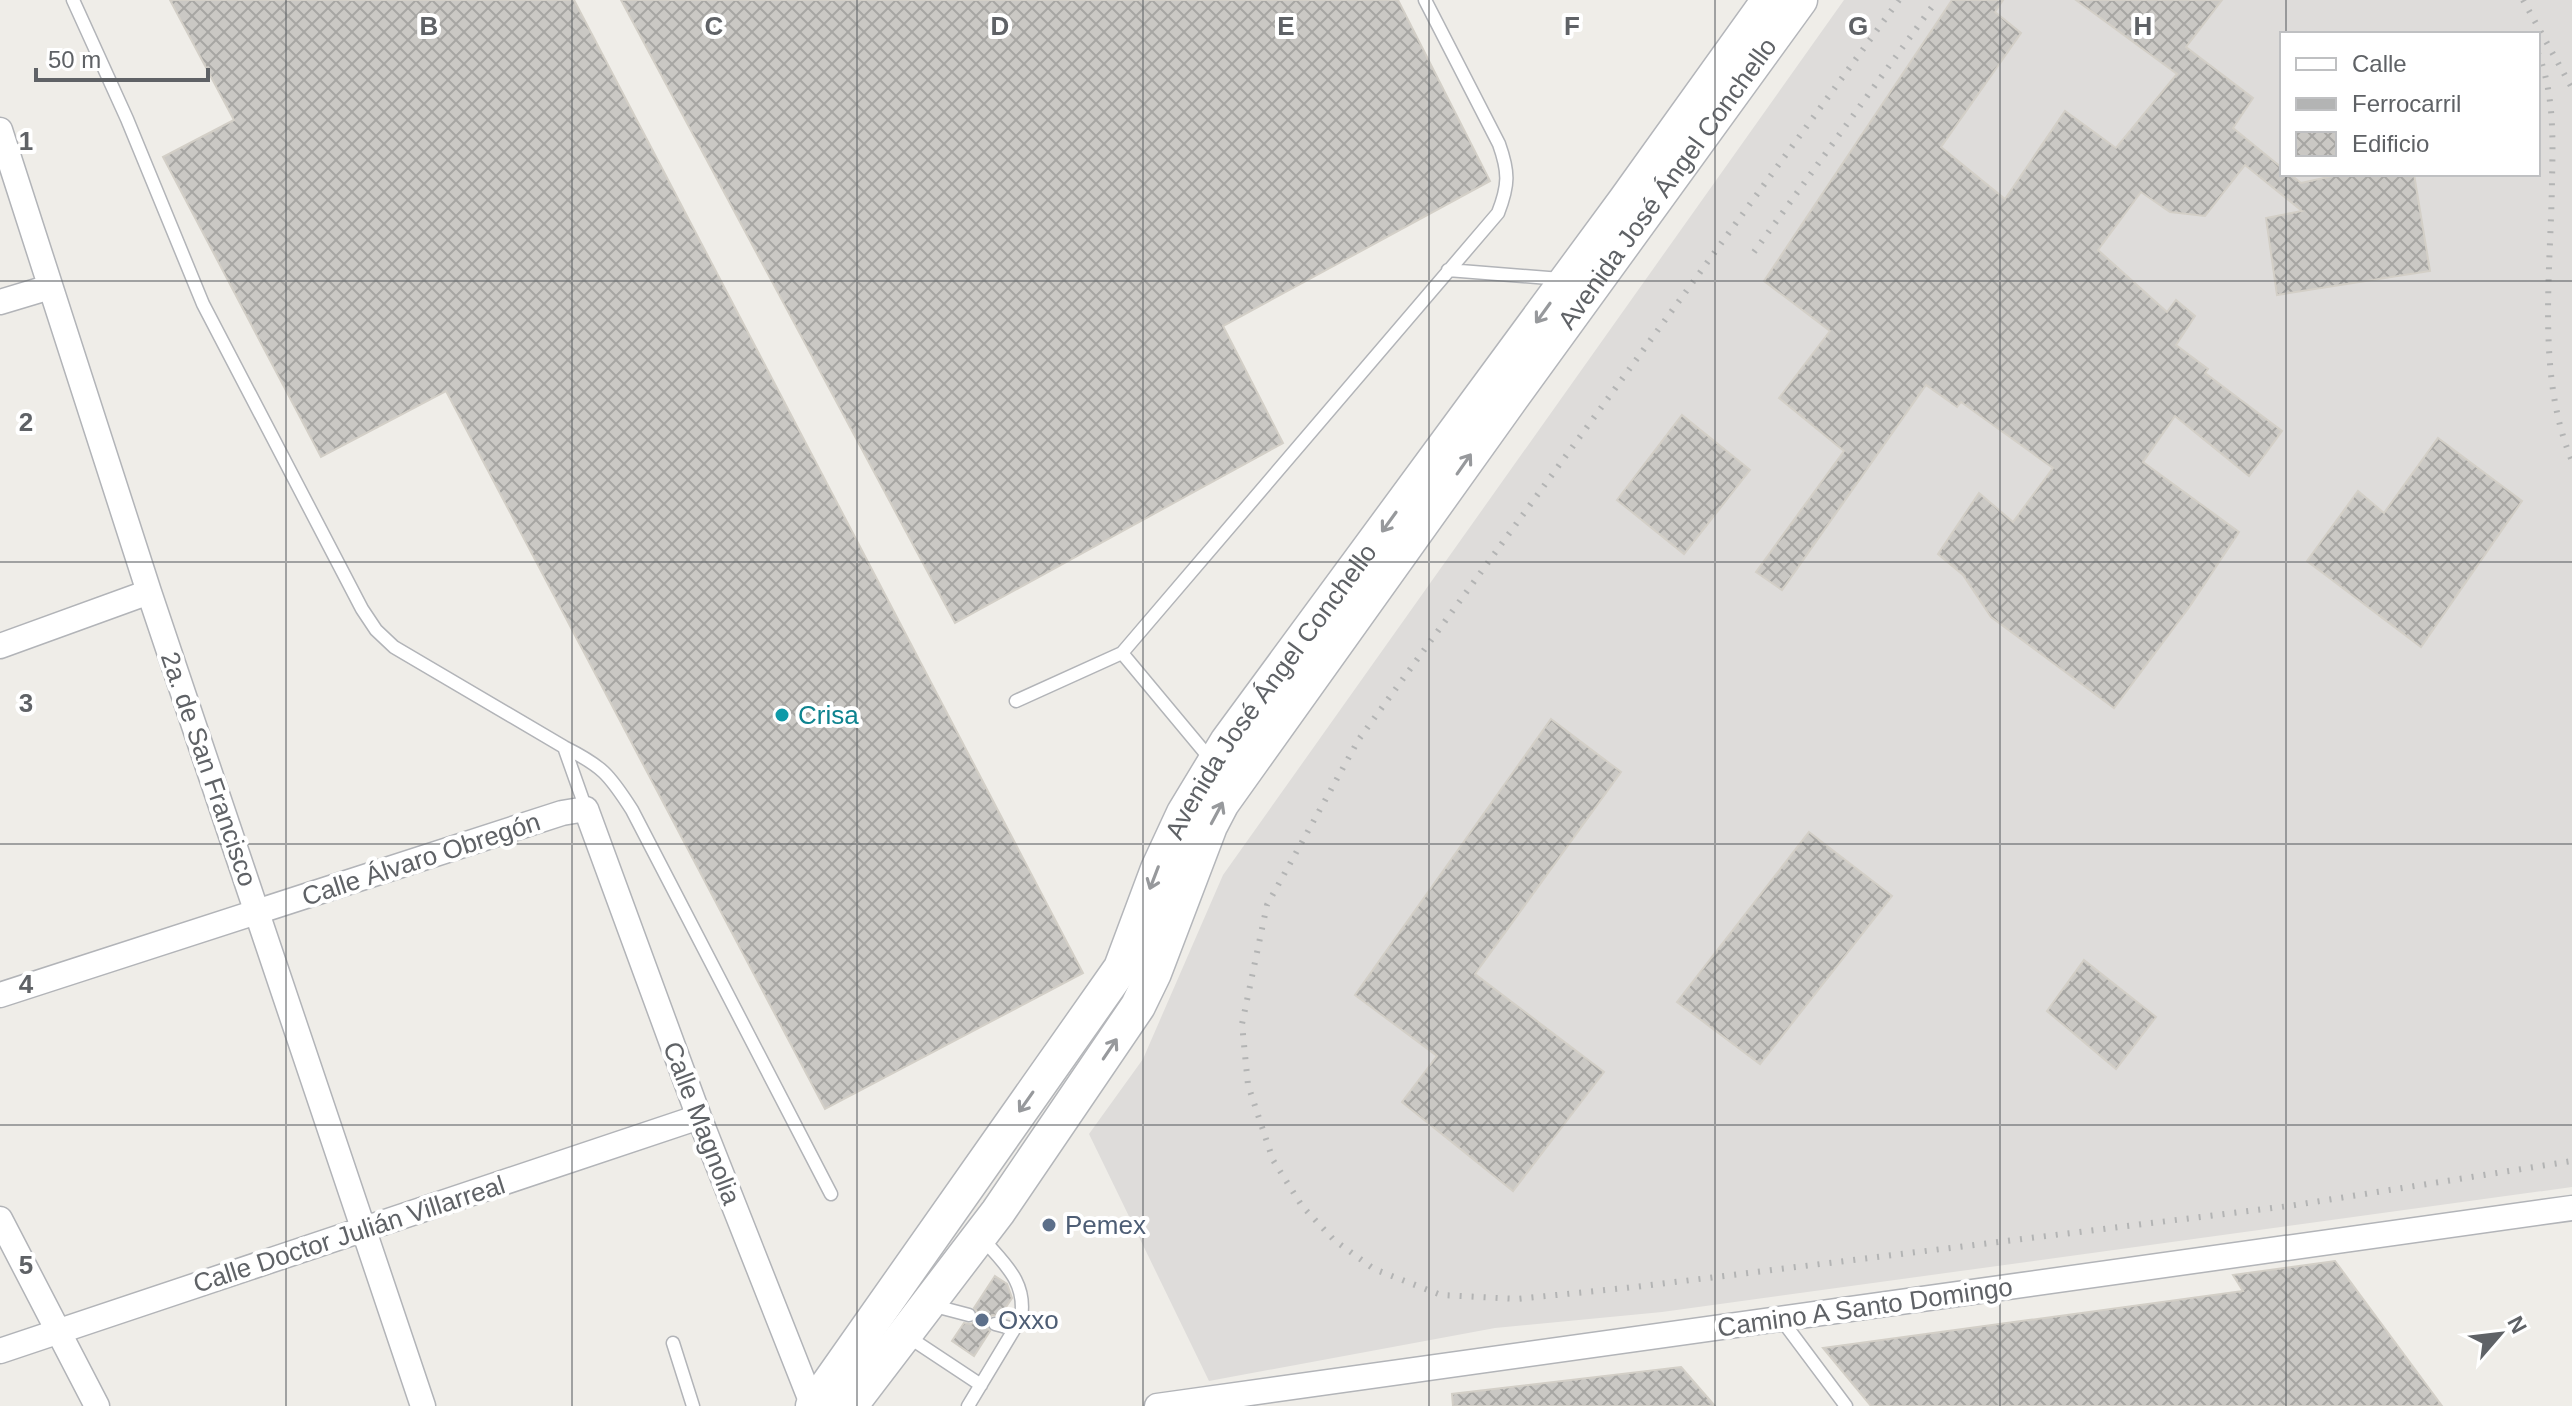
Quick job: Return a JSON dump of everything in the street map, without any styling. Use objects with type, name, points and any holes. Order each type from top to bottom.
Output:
[{"type":"main road","name":"Avenida José Ángel Conchello","points":[[813,1406],[1121,968],[1158,869],[1184,813],[1213,762],[1769,0]]},
{"type":"main road","name":"Avenida José Ángel Conchello","points":[[850,1406],[980,1236],[1138,1006],[1222,803],[1800,0]]},
{"type":"street","name":"2a. de San Francisco","points":[[0,130],[149,592],[423,1406]]},
{"type":"street","points":[[0,302],[50,287]]},
{"type":"street","points":[[0,646],[149,592]]},
{"type":"street","name":"Calle Álvaro Obregón","points":[[0,995],[562,813],[586,809]]},
{"type":"street","name":"Calle Magnolia","points":[[586,809],[699,1117],[813,1406]]},
{"type":"street","name":"Calle Doctor Julián Villarreal","points":[[0,1351],[699,1117]]},
{"type":"street","name":"Camino A Santo Domingo","points":[[1157,1406],[1204,1403],[2572,1208]]},
{"type":"street","points":[[0,1219],[97,1406]]},
{"type":"lane","points":[[73,0],[127,119],[203,304],[302,497],[376,630],[394,647],[594,762],[611,776],[632,810],[831,1194]]},
{"type":"lane","points":[[1016,701],[1122,653],[1498,213],[1506,192],[1507,168],[1499,144],[1425,0]]},
{"type":"lane","points":[[1448,270],[1567,279]]},
{"type":"lane","points":[[1122,653],[1213,762]]},
{"type":"lane","points":[[564,747],[586,809]]},
{"type":"lane","points":[[968,1406],[1021,1318],[1024,1302],[1022,1290],[1012,1273],[980,1236]]},
{"type":"lane","points":[[928,1304],[969,1315]]},
{"type":"lane","points":[[1781,1319],[1846,1406]]},
{"type":"lane","points":[[995,1324],[1014,1329]]},
{"type":"lane","points":[[904,1334],[981,1385]]},
{"type":"lane","points":[[673,1343],[693,1406]]},
{"type":"shaded area","points":[[1844,0],[2572,0],[2572,1187],[1662,1312],[1495,1328],[1209,1381],[1089,1134],[1143,1059],[1223,875]]},
{"type":"building","name":"Crisa","points":[[170,0],[574,0],[1083,973],[825,1109],[446,391],[321,457],[163,157],[234,120]]},
{"type":"building","points":[[621,0],[1398,0],[1490,181],[1223,326],[1283,443],[955,623]]},
{"type":"building","points":[[1952,0],[2003,0],[1995,12],[2021,33],[1941,147],[2005,199],[2065,111],[2116,148],[2177,74],[2076,0],[2222,0],[2186,47],[2253,98],[2233,128],[2280,166],[2280,176],[2292,176],[2301,183],[2333,176],[2414,176],[2430,271],[2277,295],[2266,218],[2302,211],[2245,165],[2205,216],[2170,212],[2141,192],[2098,250],[2167,312],[2176,300],[2195,316],[2176,345],[2208,369],[2205,373],[2282,431],[2249,476],[2175,416],[2143,462],[2239,532],[2190,606],[2114,708],[1991,617],[1963,575],[1938,554],[1979,493],[2013,522],[2053,468],[1961,402],[1957,407],[1926,385],[1782,590],[1756,572],[1844,451],[1779,398],[1830,331],[1764,281]]},
{"type":"building","points":[[1682,415],[1750,470],[1684,554],[1617,500]]},
{"type":"building","points":[[2438,438],[2522,501],[2421,647],[2307,561],[2358,491],[2384,513]]},
{"type":"building","points":[[1551,719],[1621,772],[1475,974],[1604,1072],[1513,1191],[1402,1102],[1437,1056],[1355,995]]},
{"type":"building","points":[[1809,832],[1892,896],[1760,1064],[1677,1002]]},
{"type":"building","points":[[2084,960],[2156,1017],[2116,1069],[2047,1011]]},
{"type":"building","points":[[2335,1261],[2442,1406],[1871,1406],[1823,1348],[2243,1291],[2233,1275]]},
{"type":"building","name":"Oxxo","points":[[995,1276],[1007,1284],[1012,1298],[1000,1316],[988,1318],[986,1326],[990,1331],[974,1356],[952,1341],[964,1323],[976,1321],[978,1313],[974,1308]]},
{"type":"building","points":[[1681,1367],[1715,1406],[1453,1406],[1452,1394]]},
{"type":"railway","points":[[1899,0],[1359,739],[1267,905],[1242,1024],[1248,1085],[1273,1160],[1302,1206],[1334,1240],[1374,1269],[1441,1295],[1517,1299],[2289,1206],[2572,1161]]},
{"type":"railway","points":[[1754,252],[1937,0]]},
{"type":"railway","points":[[2523,0],[2572,88]]},
{"type":"railway","points":[[2540,59],[2550,100],[2552,132],[2548,287],[2550,359],[2561,428],[2572,461]]},
{"type":"place","name":"Crisa","points":[[782,715]]},
{"type":"place","name":"Pemex","points":[[1049,1225]]},
{"type":"place","name":"Oxxo","points":[[982,1320]]}]
